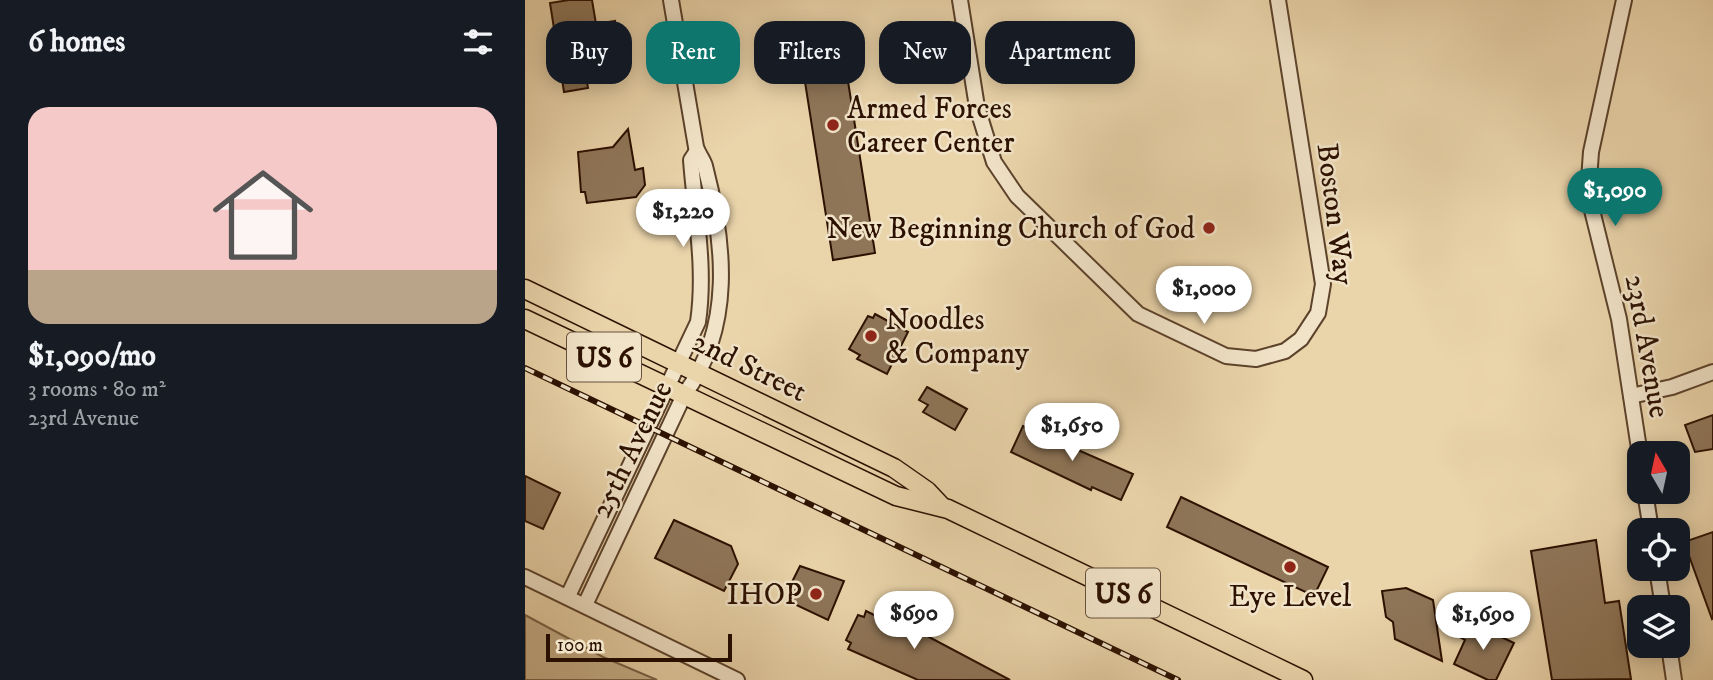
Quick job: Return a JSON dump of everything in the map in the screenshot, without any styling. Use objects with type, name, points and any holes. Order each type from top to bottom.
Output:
[{"type":"main road","name":"2nd Street","points":[[525,289],[894,468],[927,491],[942,507]]},
{"type":"main road","name":"2nd Street","points":[[525,319],[896,496],[942,507],[1303,680]]},
{"type":"street","name":"25th Avenue","points":[[568,596],[676,391],[700,372],[722,302],[722,267],[705,163],[697,150],[671,0]]},
{"type":"street","name":"Boston Way","points":[[960,0],[985,142],[994,162],[1017,196],[1138,314],[1226,356],[1256,359],[1285,351],[1301,339],[1318,313],[1323,284],[1278,0]]},
{"type":"street","name":"23rd Avenue","points":[[1624,0],[1591,152],[1588,194],[1610,276],[1638,441]]},
{"type":"street","name":"25th Avenue","points":[[585,605],[676,391],[680,363],[698,322],[702,295],[701,250],[691,160],[697,150]]},
{"type":"street","points":[[1631,396],[1672,387],[1713,372]]},
{"type":"street","points":[[525,577],[737,680]]},
{"type":"street","points":[[1671,658],[1674,680]]},
{"type":"shaded area","points":[[525,615],[603,657],[657,680],[525,680]]},
{"type":"building","points":[[592,0],[596,21],[553,21],[550,3]]},
{"type":"building","points":[[563,84],[587,84],[588,88],[564,92]]},
{"type":"building","points":[[805,84],[848,84],[875,253],[833,260]]},
{"type":"building","points":[[628,129],[635,170],[643,168],[645,185],[636,197],[587,203],[585,192],[581,192],[578,152],[613,147]]},
{"type":"building","points":[[875,314],[908,332],[887,374],[857,359],[860,355],[849,349],[868,316],[873,318]]},
{"type":"building","points":[[927,387],[967,409],[955,430],[923,412],[928,405],[919,400]]},
{"type":"building","points":[[1713,415],[1713,449],[1695,452],[1685,425]]},
{"type":"building","points":[[1023,426],[1133,474],[1121,500],[1092,487],[1091,490],[1011,452]]},
{"type":"building","points":[[525,476],[560,493],[543,529],[525,521]]},
{"type":"building","points":[[1181,497],[1328,567],[1314,596],[1167,527]]},
{"type":"building","points":[[674,520],[731,546],[738,564],[724,591],[655,558]]},
{"type":"building","points":[[1713,532],[1712,619],[1690,558],[1690,540]]},
{"type":"building","points":[[1596,540],[1605,603],[1619,601],[1631,679],[1552,680],[1531,551]]},
{"type":"building","name":"IHOP","points":[[800,566],[844,581],[828,620],[790,602],[797,586],[791,584]]},
{"type":"building","points":[[1406,588],[1433,600],[1442,661],[1395,639],[1393,622],[1386,617],[1382,591]]},
{"type":"building","points":[[866,611],[907,631],[916,612],[936,623],[929,637],[1010,680],[918,680],[848,649],[851,643],[846,640],[858,615],[864,617]]},
{"type":"building","points":[[1466,620],[1514,643],[1496,680],[1488,680],[1454,664],[1465,640],[1458,636]]},
{"type":"railway","points":[[525,368],[1178,680]]},
{"type":"place","name":"Armed Forces Career Center","points":[[833,125]]},
{"type":"place","name":"New Beginning Church of God","points":[[1209,228]]},
{"type":"place","name":"Noodles & Company","points":[[871,336]]},
{"type":"place","name":"Eye Level","points":[[1290,567]]},
{"type":"place","name":"IHOP","points":[[816,594]]}]
